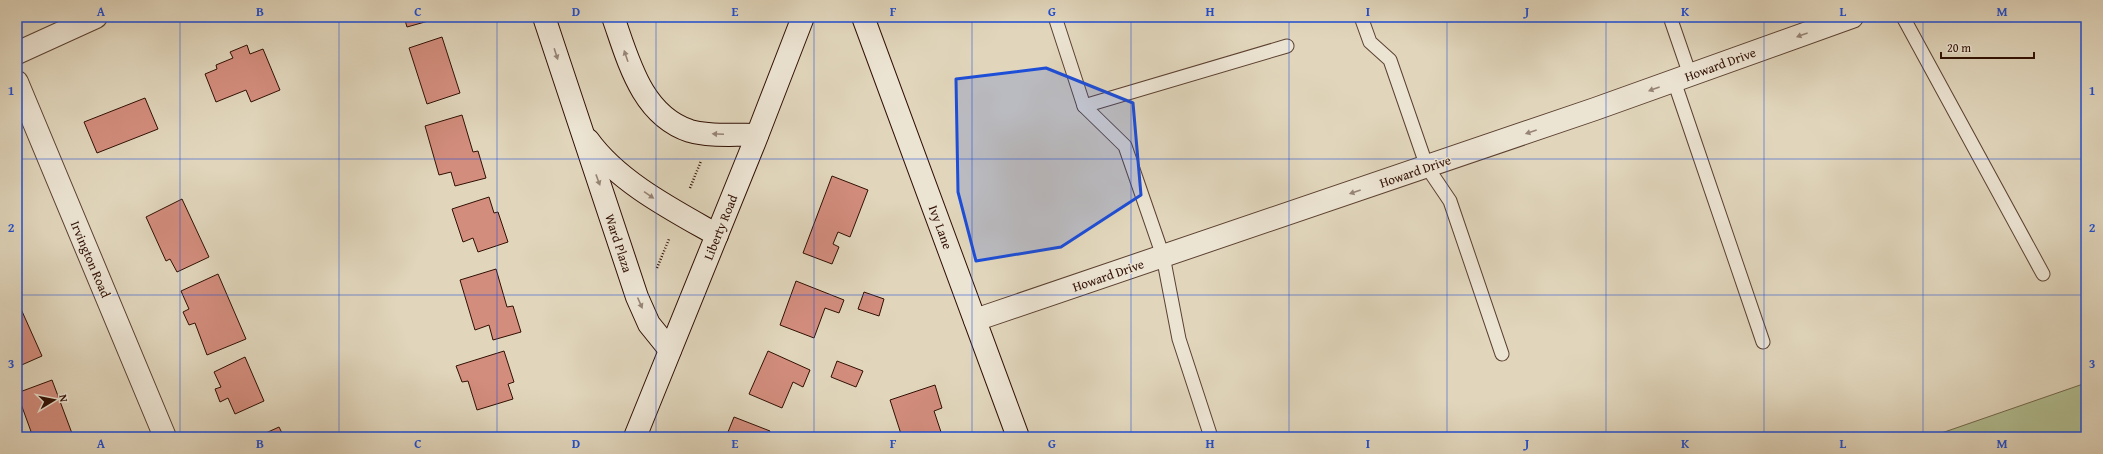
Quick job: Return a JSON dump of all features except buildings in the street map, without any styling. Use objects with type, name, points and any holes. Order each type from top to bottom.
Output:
[{"type":"street","points":[[17,53],[96,17]]},
{"type":"street","name":"Ward Plaza","points":[[544,17],[637,297],[649,324],[670,350]]},
{"type":"street","points":[[613,17],[638,85],[644,95],[661,112],[691,131],[718,134],[757,135]]},
{"type":"street","name":"Liberty Road","points":[[635,437],[803,17]]},
{"type":"street","name":"Ivy Lane","points":[[863,17],[1018,437]]},
{"type":"street","name":"Howard Drive","points":[[975,320],[1426,168],[1852,17]]},
{"type":"street","name":"Irvington Road","points":[[17,82],[165,437]]},
{"type":"street","name":"Ward Plaza","points":[[581,130],[591,145],[613,166],[648,194],[717,235]]},
{"type":"lane","points":[[1055,17],[1084,106],[1125,146],[1163,256],[1179,339],[1211,437]]},
{"type":"lane","points":[[1361,17],[1370,42],[1390,60],[1426,168],[1450,201],[1502,354]]},
{"type":"lane","points":[[1670,17],[1682,78],[1763,342]]},
{"type":"lane","points":[[1903,17],[2043,274]]},
{"type":"lane","points":[[1084,106],[1287,46]]},
{"type":"path","points":[[688,193],[702,159]]},
{"type":"path","points":[[654,275],[672,232]]},
{"type":"highlighted area","points":[[1046,68],[1133,103],[1141,195],[1061,247],[976,261],[958,192],[956,79]]},
{"type":"green space","points":[[2086,383],[2086,437],[1930,437]]}]
